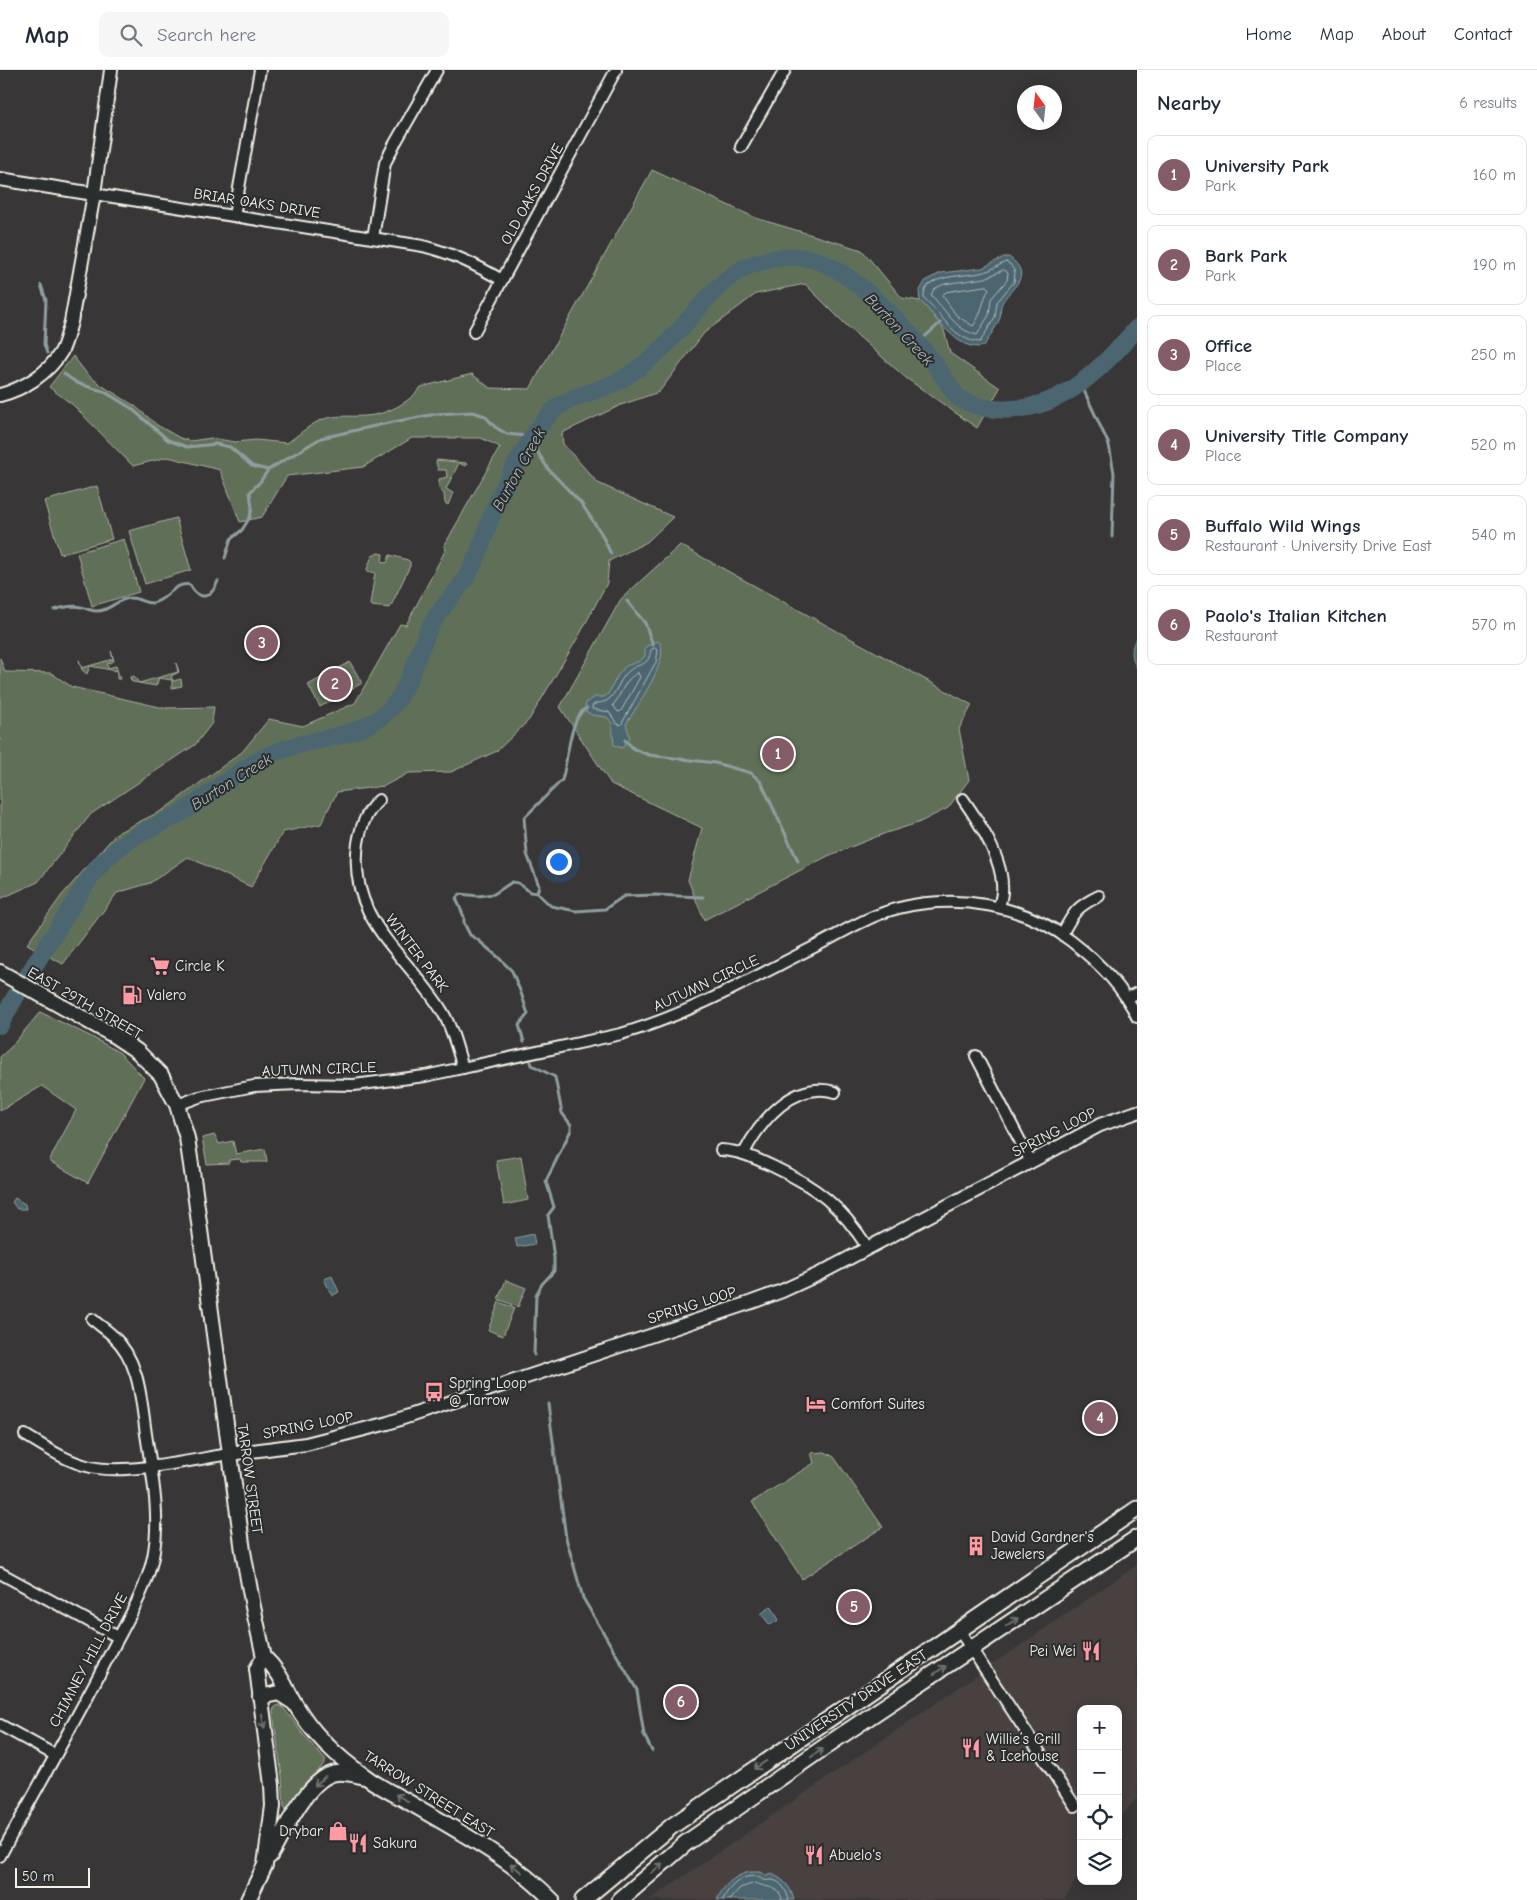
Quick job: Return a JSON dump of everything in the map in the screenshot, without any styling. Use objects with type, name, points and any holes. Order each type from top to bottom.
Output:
[{"type":"main road","name":"EAST 29TH STREET","points":[[2,973],[113,1035],[137,1051],[151,1065]]},
{"type":"main road","name":"TARROW STREET","points":[[151,1065],[165,1082],[177,1105],[187,1138],[230,1454],[253,1607],[264,1657],[257,1668],[273,1792],[271,1826],[265,1865],[248,1900]]},
{"type":"main road","name":"UNIVERSITY DRIVE EAST","points":[[583,1900],[672,1826],[1137,1509]]},
{"type":"main road","name":"UNIVERSITY DRIVE EAST","points":[[620,1900],[686,1843],[1137,1538]]},
{"type":"main road","name":"TARROW STREET EAST","points":[[264,1657],[276,1668],[295,1704],[322,1740],[366,1777],[508,1862],[552,1900]]},
{"type":"main road","points":[[260,1697],[279,1693],[295,1704]]},
{"type":"main road","points":[[789,1772],[795,1761],[799,1739]]},
{"type":"main road","points":[[265,1865],[302,1802],[324,1776],[338,1772],[366,1777]]},
{"type":"street","points":[[0,395],[20,388],[52,364],[60,353],[71,322],[94,194],[111,70]]},
{"type":"street","points":[[234,216],[260,70]]},
{"type":"street","points":[[373,238],[385,163],[437,70]]},
{"type":"street","name":"OLD OAKS DRIVE","points":[[474,332],[616,70]]},
{"type":"street","points":[[741,147],[785,70]]},
{"type":"street","name":"BRIAR OAKS DRIVE","points":[[0,179],[423,246],[452,254],[473,263],[502,280]]},
{"type":"street","points":[[963,799],[983,831],[999,869],[1002,882],[999,907]]},
{"type":"street","name":"WINTER PARK","points":[[379,800],[368,810],[359,836],[356,858],[365,902],[373,922],[385,940],[442,1011],[450,1027],[463,1068]]},
{"type":"street","points":[[1062,934],[1076,910],[1099,896]]},
{"type":"street","name":"AUTUMN CIRCLE","points":[[177,1105],[200,1097],[254,1086],[298,1084],[354,1085],[425,1076],[647,1027],[706,1003],[867,920],[897,908],[930,902],[972,903],[999,907],[1021,914],[1062,934],[1094,960],[1127,998],[1137,1017]]},
{"type":"street","points":[[1127,998],[1137,993]]},
{"type":"street","points":[[976,1056],[1030,1162]]},
{"type":"street","points":[[744,1153],[762,1124],[781,1106],[808,1090],[825,1089],[836,1092]]},
{"type":"street","name":"SPRING LOOP","points":[[230,1454],[306,1444],[388,1423],[718,1315],[782,1291],[868,1248],[1100,1125],[1137,1112]]},
{"type":"street","points":[[721,1150],[744,1153],[788,1173],[822,1194],[846,1217],[868,1248]]},
{"type":"street","name":"CHIMNEY HILL DRIVE","points":[[0,1856],[118,1638],[147,1580],[153,1556],[156,1527],[155,1497],[140,1387],[135,1369],[120,1343],[92,1319]]},
{"type":"street","points":[[25,1434],[54,1452],[89,1467],[119,1469],[230,1454]]},
{"type":"street","points":[[0,1573],[118,1638]]},
{"type":"street","points":[[960,1630],[1075,1806]]},
{"type":"street","points":[[0,1725],[55,1755]]},
{"type":"shaded area","points":[[1137,1565],[1137,1798],[1122,1815],[1122,1705],[1077,1705],[1077,1879],[1064,1900],[649,1900]]},
{"type":"green space","points":[[652,170],[756,218],[862,250],[902,298],[920,301],[928,308],[944,330],[950,353],[1000,388],[977,428],[906,378],[849,328],[805,284],[756,294],[704,333],[659,392],[621,405],[562,433],[563,444],[598,483],[673,517],[647,542],[609,561],[607,583],[580,634],[529,720],[497,751],[451,772],[409,773],[384,786],[337,792],[321,824],[283,832],[251,887],[188,857],[150,883],[117,893],[63,964],[27,944],[62,895],[117,833],[163,810],[242,752],[269,719],[303,726],[355,703],[400,624],[406,625],[446,549],[444,546],[500,447],[481,438],[412,438],[363,467],[287,476],[262,517],[240,522],[220,470],[168,457],[133,466],[73,405],[49,387],[73,356],[88,375],[101,385],[135,406],[157,425],[180,438],[190,441],[211,438],[235,442],[256,440],[287,443],[324,419],[365,416],[389,411],[404,403],[421,387],[472,374],[490,388],[530,389]]},
{"type":"green space","points":[[437,460],[466,463],[467,465],[459,463],[446,489],[453,493],[448,505],[445,503],[444,494],[439,488],[439,479],[447,477],[446,470],[438,470]]},
{"type":"green space","points":[[97,486],[112,539],[60,554],[44,501]]},
{"type":"green space","points":[[176,518],[191,570],[145,584],[129,531]]},
{"type":"green space","points":[[124,539],[139,592],[92,606],[77,553]]},
{"type":"green space","points":[[680,545],[972,705],[959,729],[969,780],[948,808],[918,823],[886,833],[828,856],[704,920],[688,880],[702,828],[611,784],[560,707],[621,599]]},
{"type":"green space","points":[[378,553],[383,554],[382,562],[387,563],[390,555],[410,562],[410,566],[390,608],[371,606],[370,604],[375,573],[367,571],[367,569],[372,556]]},
{"type":"green space","points":[[111,651],[114,661],[107,664],[108,668],[116,666],[120,679],[117,679],[117,671],[90,666],[87,674],[82,670],[79,660],[82,668],[113,659]]},
{"type":"green space","points":[[0,658],[5,672],[51,673],[72,687],[164,708],[214,707],[212,723],[195,745],[91,814],[38,882],[0,899]]},
{"type":"green space","points":[[350,662],[362,683],[320,707],[308,685]]},
{"type":"green space","points":[[176,663],[179,672],[171,676],[173,681],[181,679],[182,686],[172,688],[172,680],[159,678],[156,686],[133,682],[131,681],[130,677],[134,676],[139,683],[178,672]]},
{"type":"green space","points":[[40,1012],[120,1053],[144,1078],[88,1183],[49,1161],[76,1110],[42,1086],[0,1111],[0,1057],[11,1047]]},
{"type":"green space","points":[[215,1135],[219,1144],[233,1141],[236,1154],[265,1149],[267,1162],[241,1162],[240,1159],[229,1160],[229,1163],[207,1164],[202,1138]]},
{"type":"green space","points":[[521,1156],[528,1200],[504,1205],[496,1160]]},
{"type":"green space","points":[[506,1280],[526,1288],[518,1307],[498,1299]]},
{"type":"green space","points":[[499,1302],[514,1308],[503,1336],[488,1330]]},
{"type":"green space","points":[[825,1452],[834,1457],[883,1527],[802,1579],[752,1502],[814,1463],[811,1453]]},
{"type":"green space","points":[[278,1705],[283,1707],[326,1761],[287,1810],[284,1807],[282,1777],[273,1713],[274,1708]]},
{"type":"water","points":[[1004,257],[1009,257],[1017,264],[1021,271],[1020,278],[1004,300],[1001,306],[1000,318],[984,346],[974,347],[965,344],[948,332],[920,301],[919,292],[926,280],[941,273],[982,268]]},
{"type":"water","points":[[1137,638],[1137,668],[1133,661],[1132,653],[1133,645]]},
{"type":"water","points":[[658,641],[662,648],[657,669],[626,724],[630,738],[622,748],[614,745],[612,723],[607,717],[592,715],[584,710],[586,703],[595,697],[604,697],[608,694],[618,675],[626,666],[640,661],[645,656],[645,647]]},
{"type":"water","points":[[15,1198],[25,1204],[26,1209],[17,1209],[12,1202]]},
{"type":"water","points":[[533,1234],[535,1244],[517,1247],[515,1238]]},
{"type":"water","points":[[332,1276],[339,1292],[332,1296],[324,1279]]},
{"type":"water","points":[[771,1606],[779,1620],[770,1625],[761,1614]]},
{"type":"water","points":[[749,1872],[761,1872],[767,1876],[772,1874],[777,1877],[787,1884],[794,1900],[717,1900],[722,1890],[730,1882]]},
{"type":"waterway","name":"Burton Creek","points":[[0,1025],[29,973],[87,882],[110,855],[128,841],[199,802],[239,772],[259,760],[284,749],[361,728],[375,721],[388,711],[403,692],[435,617],[468,576],[505,484],[518,460],[547,417],[560,405],[616,382],[640,367],[667,344],[712,293],[736,273],[755,263],[787,257],[811,259],[826,264],[860,286],[893,316],[932,360],[960,399],[990,409],[1033,406],[1067,392],[1098,369],[1137,328]]},
{"type":"waterway","points":[[41,285],[46,300],[44,345],[47,353]]},
{"type":"waterway","points":[[918,343],[940,323]]},
{"type":"waterway","points":[[64,374],[77,383],[105,392],[131,408],[168,440],[187,447],[216,444],[230,447],[252,466],[268,470],[321,438],[436,414],[473,412],[485,416],[495,427],[507,434],[534,437]]},
{"type":"waterway","points":[[1081,384],[1109,445],[1114,473],[1112,537]]},
{"type":"waterway","points":[[531,441],[548,469],[581,503],[601,533],[611,554]]},
{"type":"waterway","points":[[225,558],[231,539],[242,530],[250,517],[252,508],[250,492],[268,470]]},
{"type":"waterway","points":[[54,610],[74,606],[101,611],[122,600],[131,598],[153,603],[163,598],[175,588],[185,585],[190,585],[198,594],[206,596],[212,591],[218,581]]},
{"type":"waterway","points":[[627,601],[645,623],[653,645]]},
{"type":"waterway","points":[[537,893],[539,886],[527,854],[524,818],[562,780],[576,720],[587,708]]},
{"type":"waterway","points":[[625,740],[634,749],[649,755],[715,763],[751,773],[761,782],[798,861]]},
{"type":"waterway","points":[[524,1042],[519,1025],[528,1014],[512,971],[498,957],[470,935],[456,898],[460,894],[478,896],[494,894],[512,882],[518,883],[530,892],[537,893],[551,906],[576,911],[605,909],[624,896],[703,897]]},
{"type":"waterway","points":[[531,1062],[532,1065],[555,1077],[562,1113],[571,1125],[571,1130],[546,1181],[554,1207],[548,1215],[554,1271],[542,1284],[536,1295],[534,1355]]},
{"type":"waterway","points":[[548,1404],[566,1538],[583,1598],[637,1690],[644,1735],[652,1751]]},
{"type":"place","name":"Office","points":[[262,643]]},
{"type":"place","name":"Bark Park","points":[[335,684]]},
{"type":"place","name":"University Park","points":[[778,754]]},
{"type":"place","name":"Circle K","points":[[160,966]]},
{"type":"place","name":"Valero","points":[[132,995]]},
{"type":"place","name":"Spring Loop @ Tarrow","points":[[434,1392]]},
{"type":"place","name":"Comfort Suites","points":[[816,1404]]},
{"type":"place","name":"University Title Company","points":[[1100,1418]]},
{"type":"place","name":"David Gardner's Jewelers","points":[[976,1546]]},
{"type":"place","name":"Buffalo Wild Wings","points":[[854,1607]]},
{"type":"place","name":"Pei Wei","points":[[1091,1651]]},
{"type":"place","name":"Paolo's Italian Kitchen","points":[[681,1702]]},
{"type":"place","name":"Willie’s Grill & Icehouse","points":[[971,1748]]},
{"type":"place","name":"Drybar","points":[[338,1831]]},
{"type":"place","name":"Sakura","points":[[358,1843]]},
{"type":"place","name":"Abuelo's","points":[[814,1855]]}]
